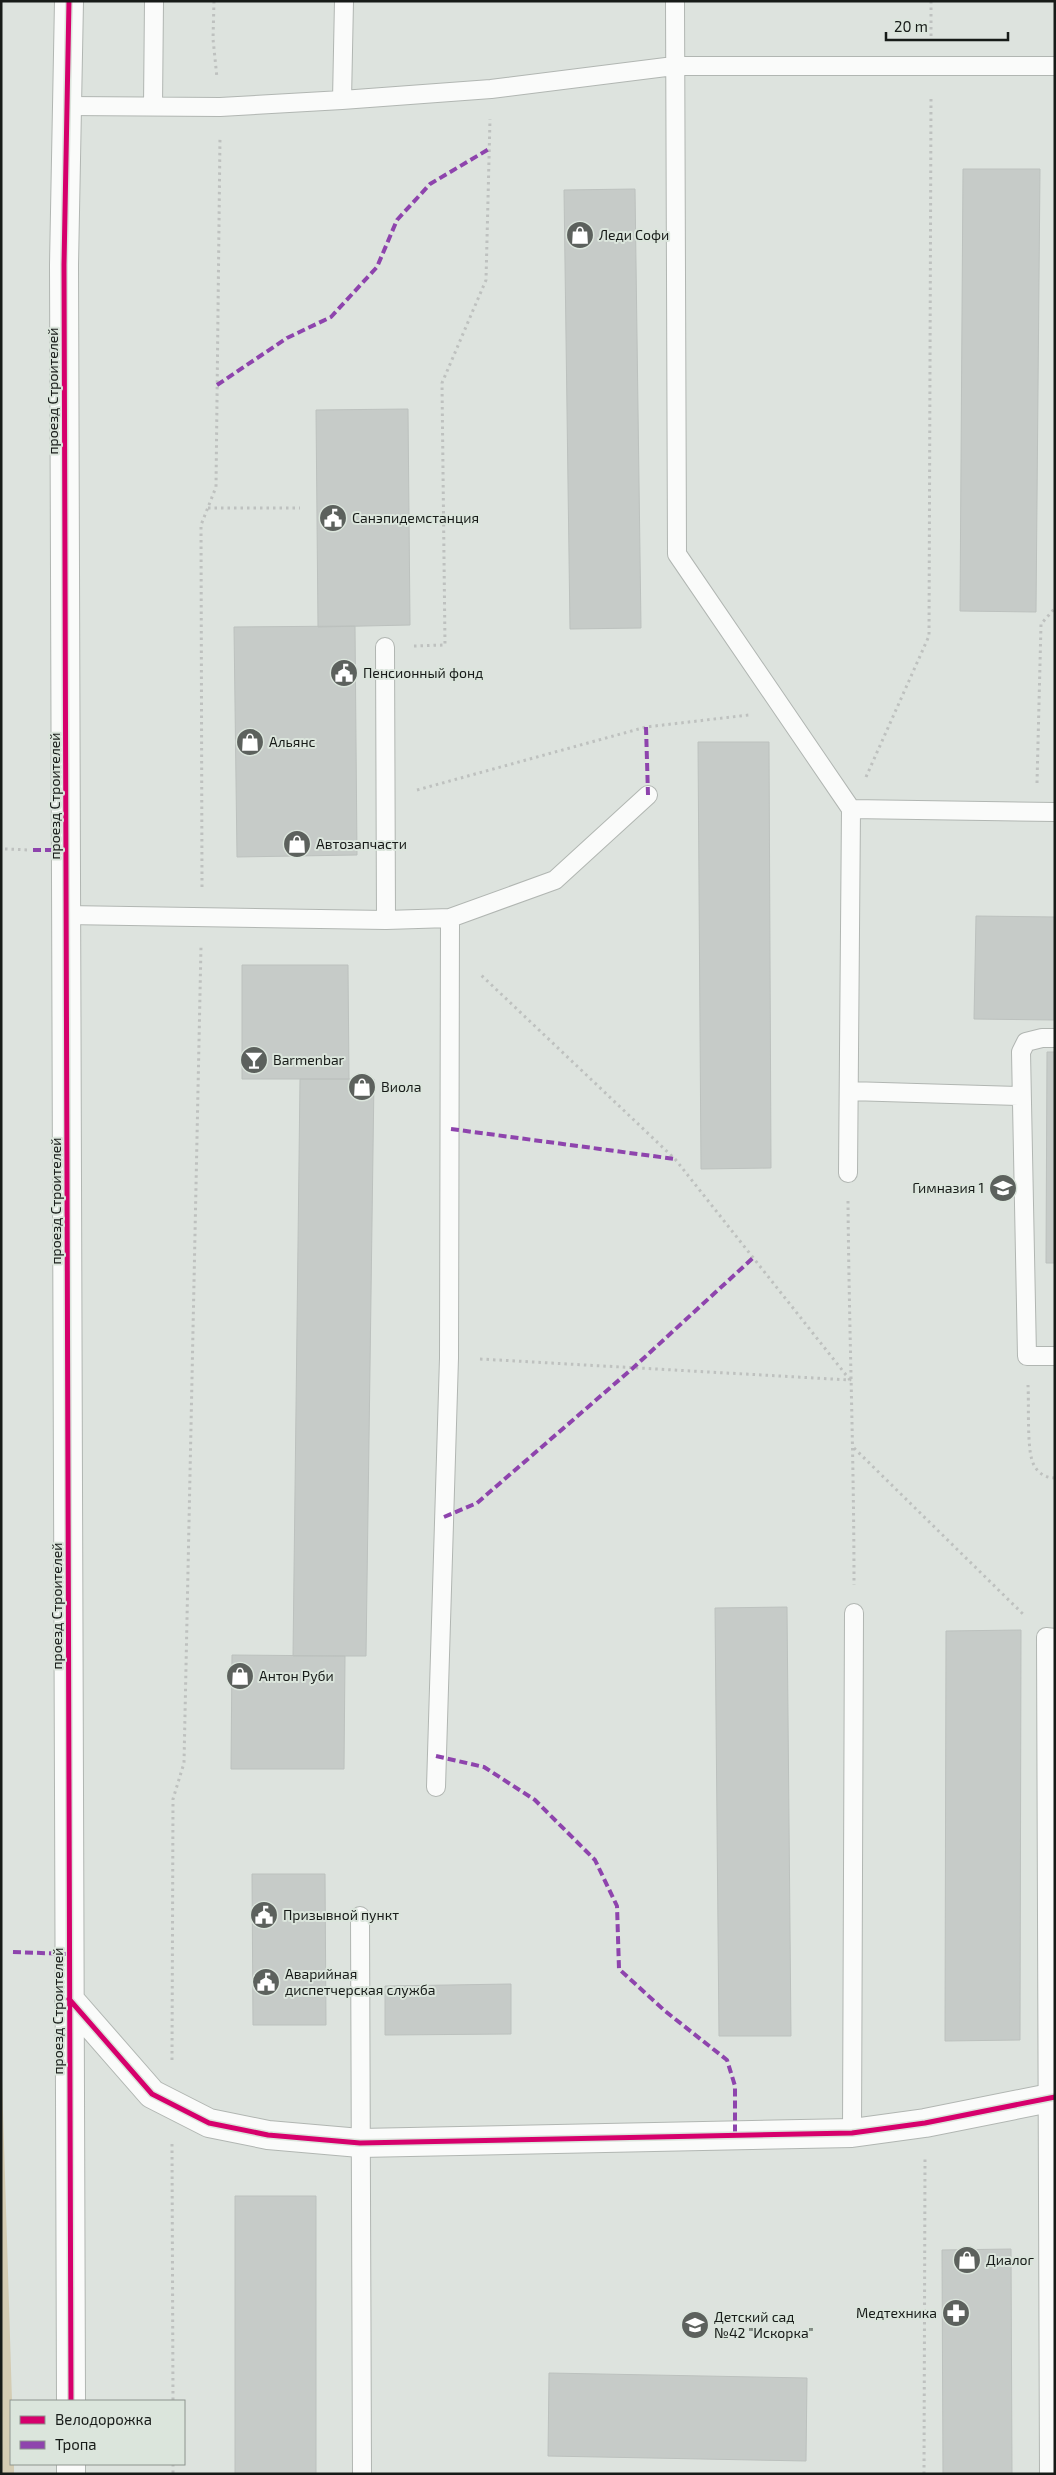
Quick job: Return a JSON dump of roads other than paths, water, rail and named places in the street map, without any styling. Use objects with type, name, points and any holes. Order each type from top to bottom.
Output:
[{"type":"street","name":"проезд Строителей","points":[[69,1],[64,265],[71,2400]]},
{"type":"street","points":[[69,1999],[152,2094],[209,2122],[268,2135],[360,2143],[852,2133],[925,2123],[1051,2098]]},
{"type":"lane","points":[[153,106],[154,1]]},
{"type":"lane","points":[[342,100],[344,1]]},
{"type":"lane","points":[[675,1],[677,554],[851,809],[848,1173]]},
{"type":"lane","points":[[67,106],[220,107],[342,100],[491,88],[674,66],[931,64],[1055,66]]},
{"type":"lane","points":[[385,647],[386,920]]},
{"type":"lane","points":[[66,915],[386,920],[450,918],[555,880],[648,795]]},
{"type":"lane","points":[[851,809],[1055,812]]},
{"type":"lane","points":[[436,1786],[449,1358],[450,918]]},
{"type":"lane","points":[[1055,1038],[1042,1038],[1026,1042],[1021,1052],[1027,1356],[1055,1356]]},
{"type":"lane","points":[[849,1090],[1021,1096]]},
{"type":"lane","points":[[852,2133],[854,1613]]},
{"type":"lane","points":[[1049,2474],[1051,1638]]},
{"type":"lane","points":[[360,1916],[362,2474]]},
{"type":"place","name":"Леди Софи","points":[[580,235]]},
{"type":"place","name":"Санэпидемстанция","points":[[333,518]]},
{"type":"place","name":"Пенсионный фонд","points":[[344,673]]},
{"type":"place","name":"Альянс","points":[[250,742]]},
{"type":"place","name":"Автозапчасти","points":[[297,844]]},
{"type":"place","name":"Barmenbar","points":[[254,1060]]},
{"type":"place","name":"Виола","points":[[362,1087]]},
{"type":"place","name":"Гимназия 1","points":[[1003,1188]]},
{"type":"place","name":"Антон Руби","points":[[240,1676]]},
{"type":"place","name":"Призывной пункт","points":[[264,1915]]},
{"type":"place","name":"Аварийная диспетчерская служба","points":[[266,1982]]},
{"type":"place","name":"Диалог","points":[[967,2260]]},
{"type":"place","name":"Медтехника","points":[[956,2313]]},
{"type":"place","name":"Детский сад №42 \"Искорка\"","points":[[695,2325]]}]
